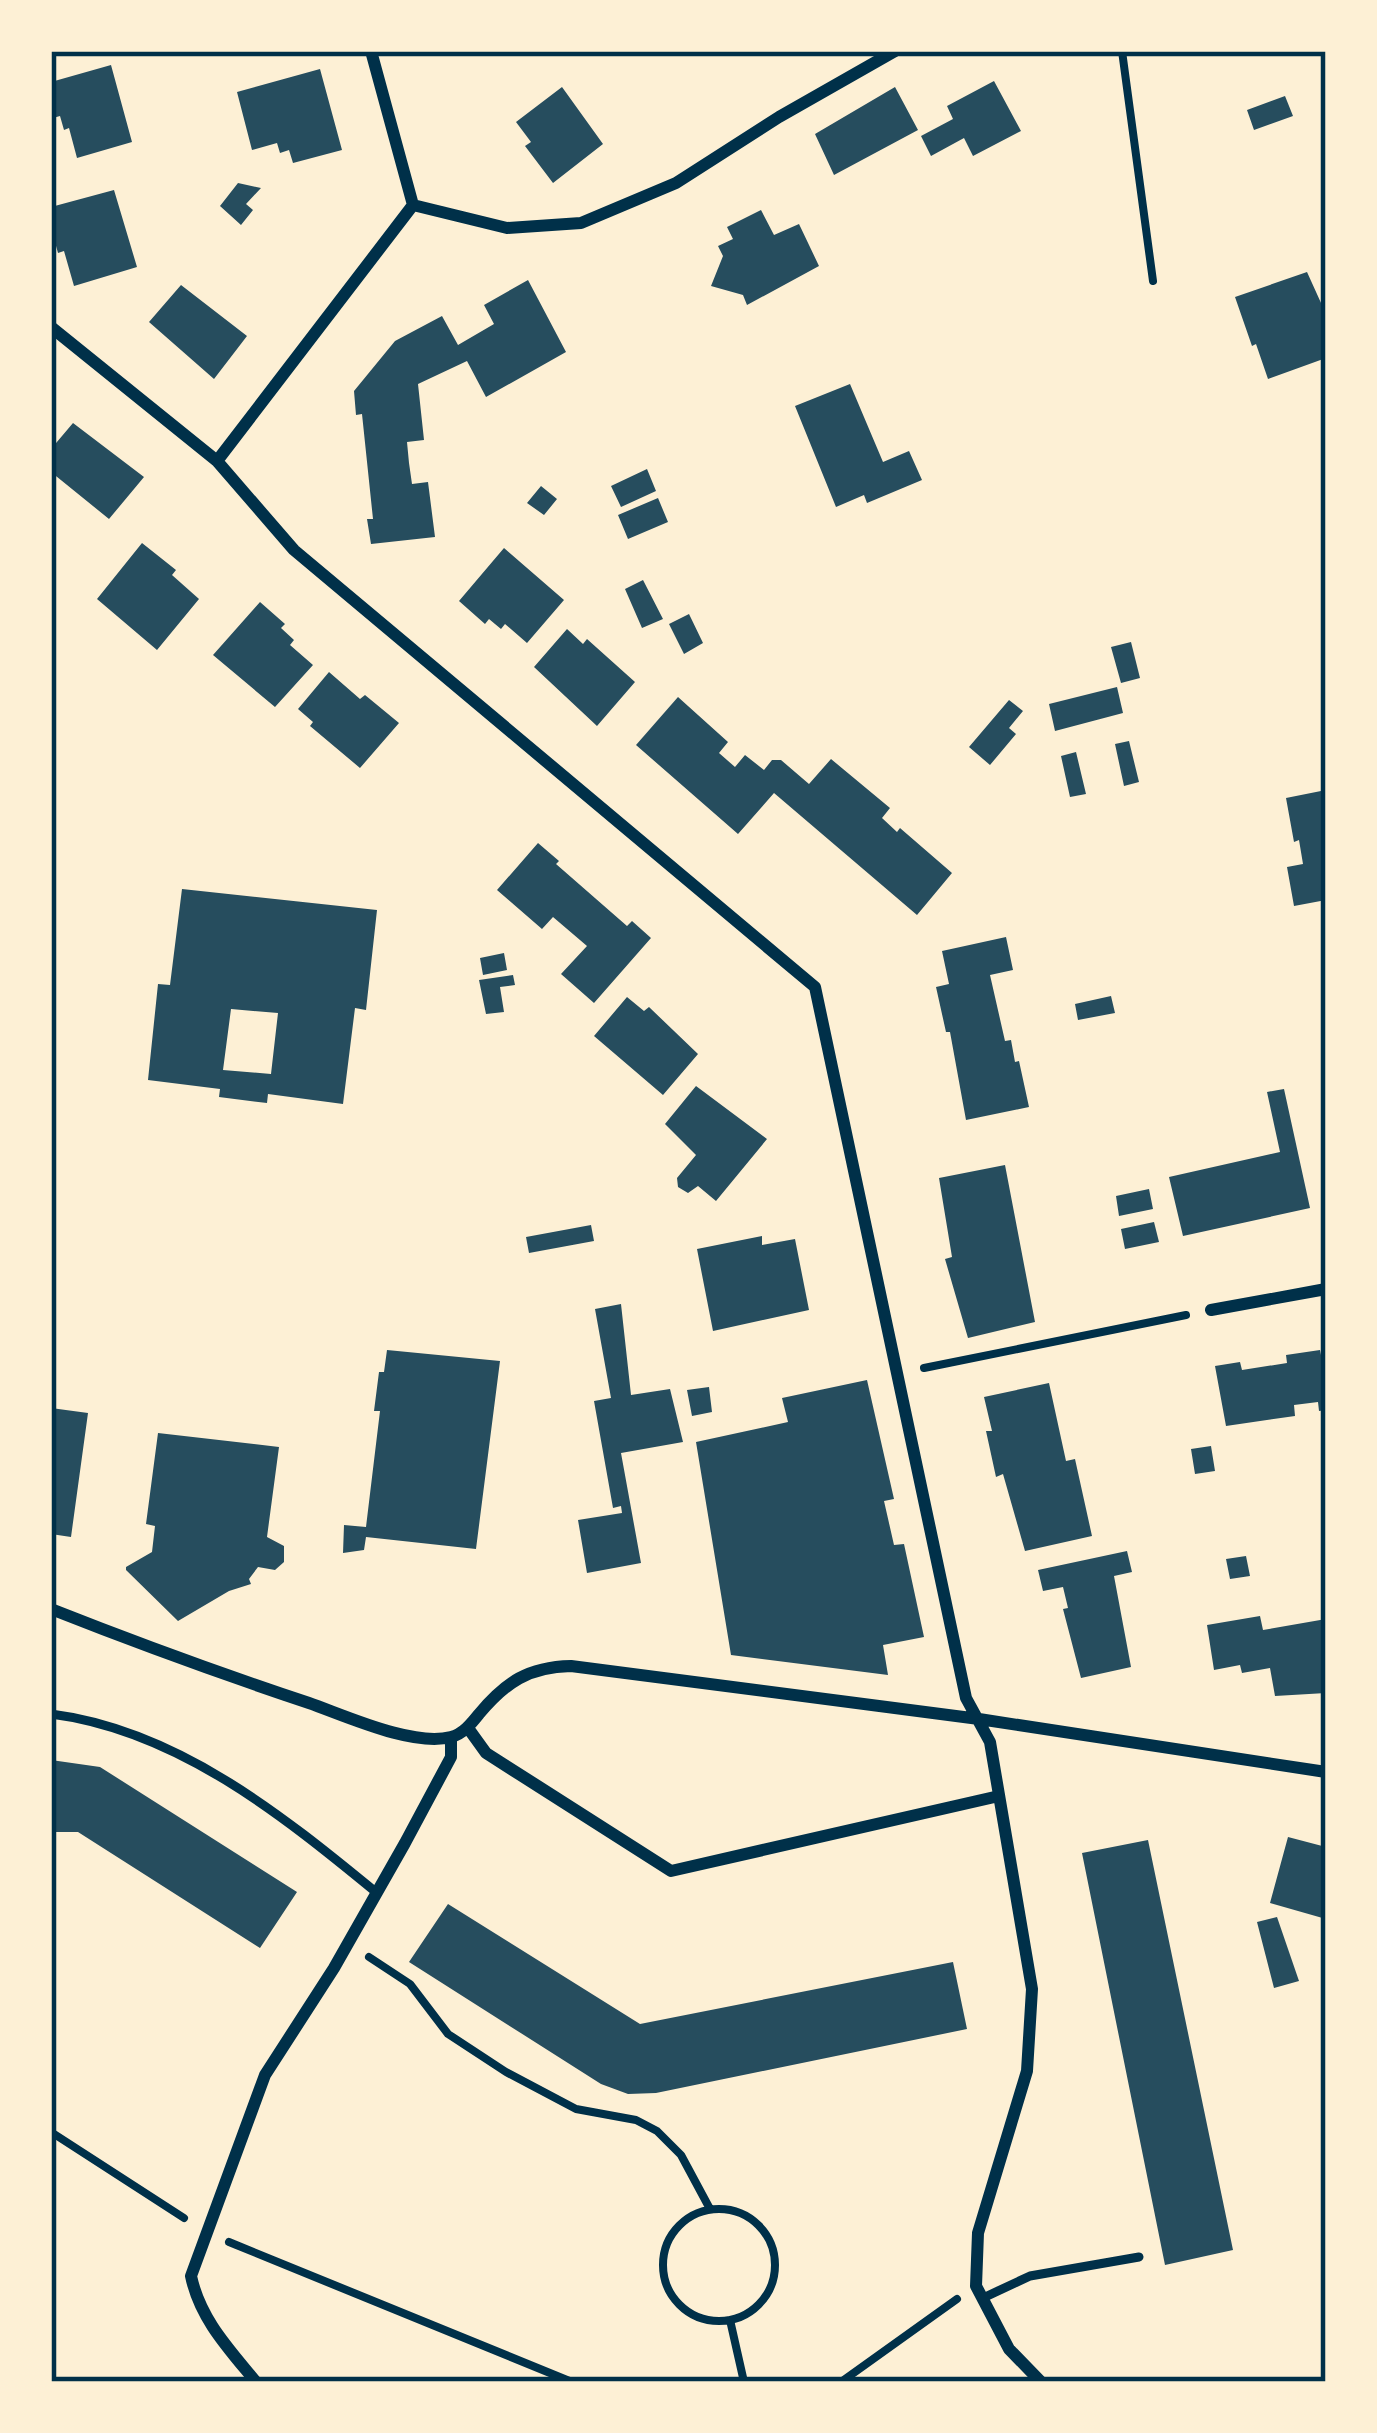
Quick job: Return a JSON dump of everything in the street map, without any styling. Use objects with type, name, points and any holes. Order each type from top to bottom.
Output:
[{"type":"street","points":[[371,51],[413,205]]},
{"type":"street","points":[[413,205],[507,228],[581,223],[676,183],[779,116],[895,51]]},
{"type":"street","points":[[217,461],[413,205]]},
{"type":"street","points":[[51,327],[217,461],[294,550],[814,987],[966,1698],[990,1742],[1032,1989],[1028,2071],[978,2233],[979,2292],[1009,2349],[1041,2382]]},
{"type":"street","points":[[1211,1310],[1326,1289]]},
{"type":"street","points":[[51,1609],[182,1660],[400,1733],[451,1737],[468,1728],[490,1700],[524,1672],[571,1666],[979,1719],[1326,1772]]},
{"type":"street","points":[[468,1728],[486,1753],[670,1871],[999,1796]]},
{"type":"street","points":[[256,2382],[196,2300],[191,2276],[265,2075],[377,1893],[451,1757],[451,1737]]},
{"type":"lane","points":[[51,1714],[95,1719],[172,1750],[286,1818],[377,1893]]},
{"type":"lane","points":[[979,2292],[1030,2276],[1139,2257]]},
{"type":"path","points":[[1122,51],[1153,281]]},
{"type":"path","points":[[896,1373],[1211,1310]]},
{"type":"path","points":[[348,1942],[410,1984],[448,2034],[506,2072],[576,2109],[637,2120],[657,2131],[681,2155],[710,2209]]},
{"type":"path","points":[[51,2132],[205,2232],[567,2381]]},
{"type":"path","points":[[710,2209],[735,2210],[756,2222],[771,2243],[776,2267],[769,2291],[753,2310],[730,2320],[704,2319],[682,2307],[667,2287],[662,2262],[669,2237],[686,2218],[710,2209]]},
{"type":"path","points":[[842,2382],[979,2292]]},
{"type":"path","points":[[730,2320],[744,2382]]},
{"type":"building","points":[[111,65],[132,142],[77,158],[69,128],[64,130],[60,116],[53,118],[51,82]]},
{"type":"building","points":[[320,69],[342,150],[293,163],[289,150],[280,153],[277,143],[252,150],[237,92]]},
{"type":"building","points":[[994,81],[1021,131],[973,156],[964,138],[931,156],[921,136],[953,119],[947,106]]},
{"type":"building","points":[[562,87],[603,144],[553,183],[525,146],[531,142],[516,122]]},
{"type":"building","points":[[895,87],[918,130],[834,175],[815,134]]},
{"type":"building","points":[[1285,96],[1293,116],[1254,130],[1247,110]]},
{"type":"building","points":[[238,183],[261,188],[246,204],[253,210],[241,225],[220,206]]},
{"type":"building","points":[[114,190],[137,267],[74,286],[64,251],[58,253],[51,207]]},
{"type":"building","points":[[761,210],[774,235],[799,224],[819,266],[747,305],[743,295],[711,286],[723,256],[718,246],[733,239],[727,227]]},
{"type":"building","points":[[1307,272],[1326,314],[1326,358],[1268,379],[1235,297]]},
{"type":"building","points":[[528,280],[566,352],[486,397],[467,361],[418,384],[424,440],[407,442],[409,463],[412,484],[428,482],[435,537],[371,544],[367,519],[373,519],[362,414],[356,415],[354,391],[395,341],[442,316],[458,345],[494,324],[484,305]]},
{"type":"building","points":[[181,285],[247,336],[214,379],[149,322]]},
{"type":"building","points":[[850,384],[883,462],[909,451],[922,480],[867,503],[864,495],[836,507],[795,406]]},
{"type":"building","points":[[73,423],[144,477],[109,519],[51,472],[51,449]]},
{"type":"building","points":[[647,469],[656,491],[621,507],[611,486]]},
{"type":"building","points":[[541,486],[557,499],[544,515],[527,503]]},
{"type":"building","points":[[658,498],[668,522],[628,539],[618,515]]},
{"type":"building","points":[[142,543],[176,570],[172,575],[199,599],[157,650],[97,599]]},
{"type":"building","points":[[504,548],[564,600],[527,643],[505,624],[501,629],[489,619],[485,624],[459,601]]},
{"type":"building","points":[[643,580],[663,619],[642,628],[625,589]]},
{"type":"building","points":[[260,602],[285,624],[281,628],[294,640],[290,645],[313,665],[275,707],[213,655]]},
{"type":"building","points":[[689,614],[703,643],[684,654],[669,624]]},
{"type":"building","points":[[567,629],[583,644],[587,639],[635,682],[597,726],[534,667]]},
{"type":"building","points":[[1131,642],[1140,678],[1121,683],[1111,647]]},
{"type":"building","points":[[329,672],[399,723],[360,768],[310,726],[313,722],[298,709]]},
{"type":"building","points":[[1117,687],[1123,713],[1055,731],[1049,704]]},
{"type":"building","points":[[678,697],[728,742],[719,753],[735,767],[745,755],[764,770],[772,760],[781,760],[809,784],[831,759],[890,808],[882,818],[952,873],[917,915],[774,793],[738,834],[636,745]]},
{"type":"building","points":[[1009,700],[1023,711],[1009,728],[1016,734],[990,765],[969,747]]},
{"type":"building","points":[[1129,741],[1139,782],[1124,786],[1115,744]]},
{"type":"building","points":[[1076,752],[1086,794],[1070,797],[1061,756]]},
{"type":"building","points":[[1326,790],[1326,900],[1294,906],[1287,867],[1303,864],[1286,798]]},
{"type":"building","points":[[538,843],[627,926],[632,921],[651,938],[594,1003],[561,974],[587,946],[553,917],[542,929],[497,890]]},
{"type":"building","points":[[182,889],[377,910],[366,1010],[355,1008],[343,1104],[268,1094],[267,1103],[219,1097],[220,1089],[148,1080],[158,984],[170,985]],"holes":[[[231,1009],[278,1013],[271,1074],[223,1070]]]},
{"type":"building","points":[[1006,937],[1013,970],[990,975],[1005,1041],[1011,1040],[1015,1062],[1019,1061],[1029,1107],[966,1120],[950,1032],[946,1032],[936,987],[949,984],[942,951]]},
{"type":"building","points":[[504,953],[507,970],[483,975],[480,958]]},
{"type":"building","points":[[513,975],[515,985],[500,987],[504,1012],[486,1014],[479,980]]},
{"type":"building","points":[[1111,996],[1115,1013],[1078,1020],[1075,1004]]},
{"type":"building","points":[[627,997],[644,1011],[649,1007],[698,1054],[663,1095],[594,1036]]},
{"type":"building","points":[[696,1086],[767,1139],[716,1201],[698,1186],[688,1193],[678,1187],[677,1178],[696,1155],[665,1124]]},
{"type":"building","points":[[1284,1089],[1310,1208],[1183,1236],[1169,1177],[1280,1152],[1267,1092]]},
{"type":"building","points":[[1005,1165],[1035,1322],[968,1338],[945,1259],[952,1257],[939,1178]]},
{"type":"building","points":[[1149,1189],[1153,1209],[1119,1216],[1116,1196]]},
{"type":"building","points":[[1154,1222],[1159,1242],[1125,1249],[1121,1229]]},
{"type":"building","points":[[591,1225],[594,1241],[529,1253],[526,1237]]},
{"type":"building","points":[[762,1236],[762,1245],[795,1239],[809,1310],[713,1331],[697,1249]]},
{"type":"building","points":[[621,1304],[631,1395],[670,1389],[683,1442],[621,1453],[641,1563],[587,1573],[578,1520],[622,1513],[621,1506],[613,1508],[594,1401],[611,1398],[595,1309]]},
{"type":"building","points":[[387,1350],[500,1361],[476,1549],[366,1537],[364,1550],[343,1553],[344,1525],[366,1527],[380,1411],[374,1411]]},
{"type":"building","points":[[1320,1350],[1326,1360],[1326,1410],[1319,1411],[1318,1402],[1294,1405],[1295,1416],[1226,1426],[1215,1366],[1240,1362],[1242,1370],[1287,1363],[1286,1355]]},
{"type":"building","points":[[867,1380],[894,1499],[884,1501],[894,1545],[904,1544],[924,1637],[883,1645],[888,1675],[731,1655],[696,1442],[788,1422],[782,1398]]},
{"type":"building","points":[[1049,1383],[1066,1461],[1075,1459],[1092,1536],[1025,1551],[1003,1474],[996,1477],[984,1397]]},
{"type":"building","points":[[709,1387],[712,1412],[692,1416],[687,1390]]},
{"type":"building","points":[[51,1408],[88,1413],[71,1537],[51,1534]]},
{"type":"building","points":[[158,1433],[279,1447],[267,1537],[284,1546],[284,1562],[275,1570],[258,1567],[249,1579],[251,1584],[229,1591],[178,1621],[126,1570],[152,1552],[155,1526],[146,1524]]},
{"type":"building","points":[[1211,1446],[1215,1471],[1195,1474],[1191,1449]]},
{"type":"building","points":[[1127,1551],[1132,1572],[1114,1576],[1131,1667],[1081,1678],[1063,1609],[1068,1608],[1063,1587],[1043,1591],[1038,1570]]},
{"type":"building","points":[[1246,1556],[1250,1576],[1230,1579],[1226,1559]]},
{"type":"building","points":[[1260,1616],[1263,1630],[1326,1619],[1326,1693],[1275,1696],[1270,1668],[1242,1673],[1240,1665],[1214,1670],[1207,1625]]},
{"type":"building","points":[[51,1760],[100,1767],[297,1892],[260,1948],[78,1832],[51,1832]]},
{"type":"building","points":[[1288,1837],[1326,1847],[1326,1919],[1270,1903]]},
{"type":"building","points":[[1148,1840],[1233,2250],[1165,2265],[1082,1853]]},
{"type":"building","points":[[448,1904],[640,2024],[953,1962],[967,2029],[656,2093],[628,2094],[601,2084],[409,1962]]},
{"type":"building","points":[[1277,1917],[1299,1981],[1274,1988],[1257,1922]]}]
